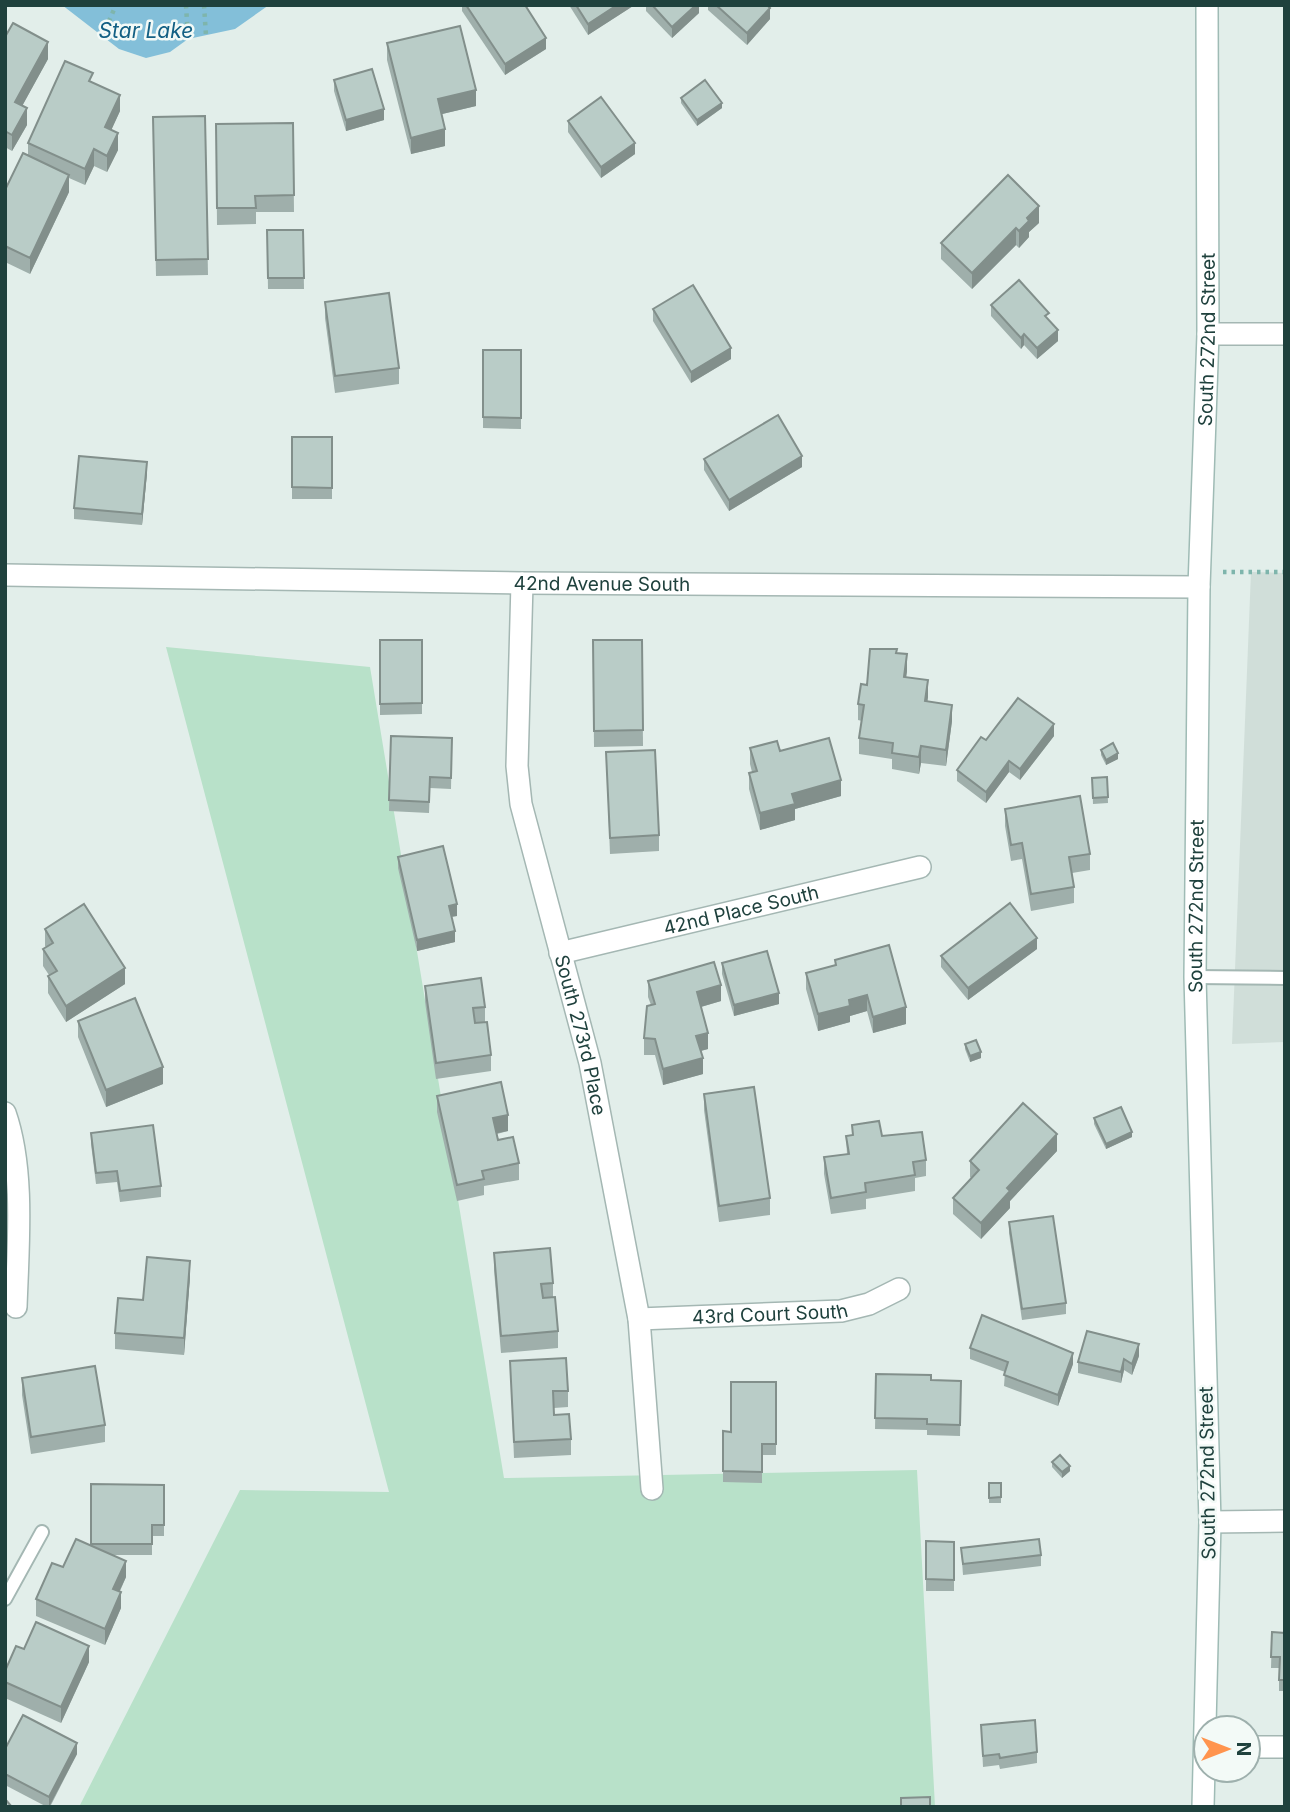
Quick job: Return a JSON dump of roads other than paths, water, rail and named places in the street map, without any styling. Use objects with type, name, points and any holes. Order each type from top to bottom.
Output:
[{"type":"street","name":"South 272nd Street","points":[[1206,1714],[1210,1522],[1195,977],[1199,579],[1208,334],[1207,5]]},
{"type":"street","points":[[1208,334],[1285,334]]},
{"type":"street","name":"42nd Avenue South","points":[[5,575],[522,583],[1199,579]]},
{"type":"street","name":"South 273rd Place","points":[[522,583],[517,766],[521,804],[590,1063],[639,1319],[652,1489]]},
{"type":"street","name":"42nd Place South","points":[[560,953],[920,867]]},
{"type":"street","points":[[5,1113],[14,1149],[19,1235],[16,1307]]},
{"type":"street","name":"43rd Court South","points":[[639,1319],[841,1311],[869,1304],[899,1289]]},
{"type":"street","points":[[1210,1522],[1285,1521]]},
{"type":"street","points":[[1262,1747],[1285,1747]]},
{"type":"street","name":"South 272nd Street","points":[[1203,1807],[1204,1784]]},
{"type":"lane","points":[[1195,977],[1285,978]]},
{"type":"lane","points":[[5,1599],[42,1532]]},
{"type":"water","name":"Star Lake","points":[[62,5],[269,5],[235,29],[188,39],[170,52],[146,58],[119,49]]}]
